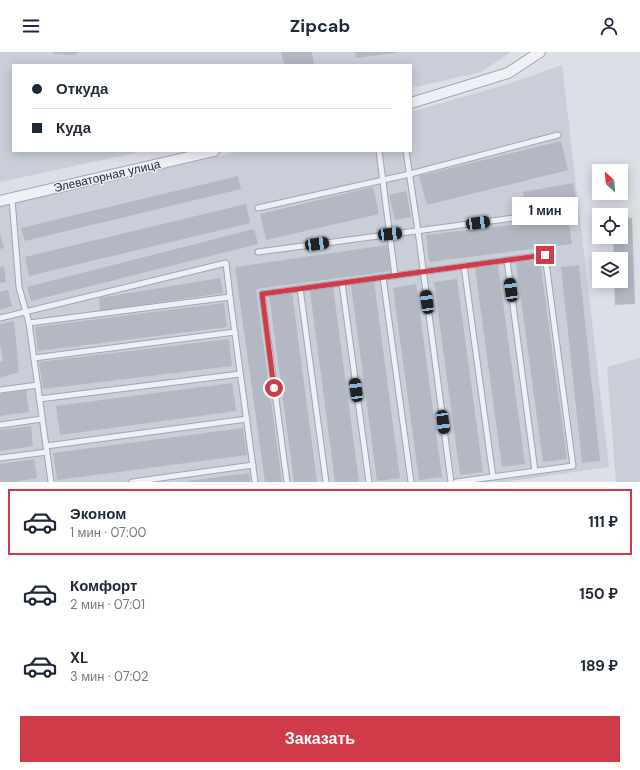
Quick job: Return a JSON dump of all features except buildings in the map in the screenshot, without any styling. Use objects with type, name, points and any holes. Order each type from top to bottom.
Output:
[{"type":"street","points":[[412,102],[508,73],[540,52]]},
{"type":"street","name":"Элеваторная улица","points":[[0,202],[210,152]]},
{"type":"lane","points":[[258,208],[410,174],[558,135]]},
{"type":"lane","points":[[379,152],[395,276]]},
{"type":"lane","points":[[406,152],[451,482]]},
{"type":"lane","points":[[12,199],[20,287],[29,322],[51,482]]},
{"type":"lane","points":[[258,252],[552,213]]},
{"type":"lane","points":[[287,482],[262,294],[545,255],[573,466],[456,482]]},
{"type":"lane","points":[[507,260],[535,471]]},
{"type":"lane","points":[[0,318],[26,313],[226,263],[255,482]]},
{"type":"lane","points":[[464,266],[492,477]]},
{"type":"lane","points":[[383,277],[411,482]]},
{"type":"lane","points":[[342,283],[369,482]]},
{"type":"lane","points":[[300,288],[326,482]]},
{"type":"lane","points":[[29,322],[230,297]]},
{"type":"lane","points":[[34,358],[234,332]]},
{"type":"lane","points":[[39,399],[240,374]]},
{"type":"lane","points":[[0,390],[38,385]]},
{"type":"lane","points":[[0,425],[42,419]]},
{"type":"lane","points":[[46,446],[246,419]]},
{"type":"lane","points":[[0,458],[46,452]]},
{"type":"lane","points":[[132,482],[253,465]]},
{"type":"shaded area","points":[[0,52],[511,52],[481,72],[412,88],[412,64],[12,64],[12,152],[139,152],[0,182]]},
{"type":"shaded area","points":[[562,65],[609,467],[505,482],[0,482],[0,206],[237,152],[412,152],[412,112],[511,83]]},
{"type":"shaded area","points":[[640,358],[640,482],[616,482],[607,367]]},
{"type":"route","points":[[274,388],[262,294],[545,255]]}]
